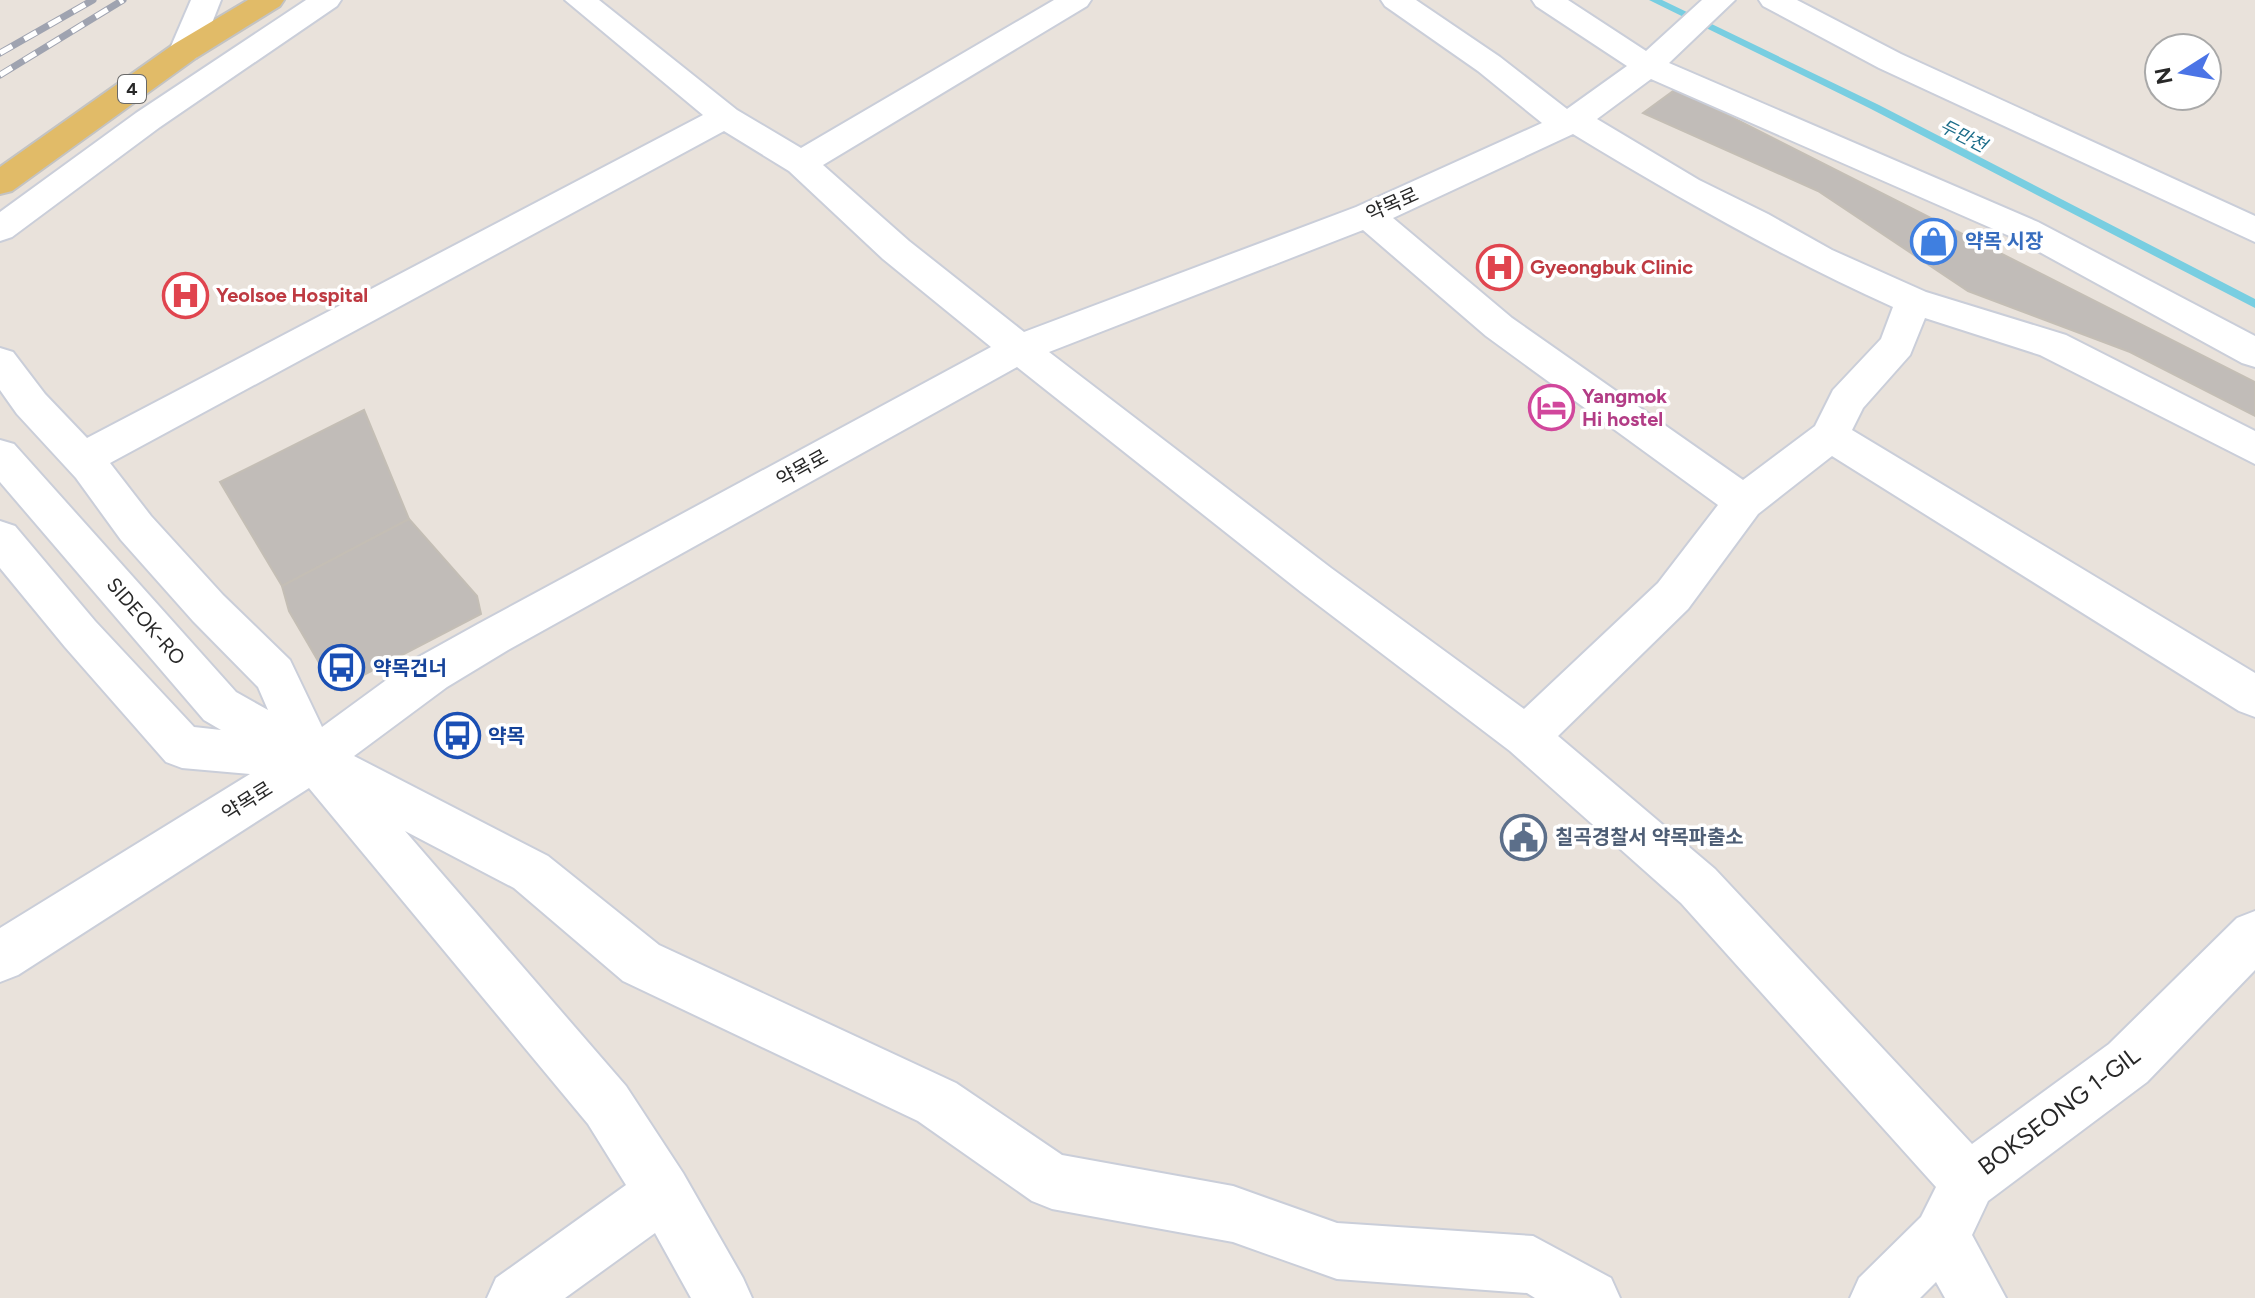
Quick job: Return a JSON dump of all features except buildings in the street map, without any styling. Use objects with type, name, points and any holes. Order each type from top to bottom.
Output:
[{"type":"main road","name":"4","points":[[0,183],[185,51],[269,0]]},
{"type":"street","points":[[185,51],[206,0]]},
{"type":"street","points":[[0,229],[148,120],[326,0]]},
{"type":"street","points":[[580,0],[725,117],[801,163],[896,250],[1019,349],[1316,580],[1526,737],[1698,886],[1968,1181]]},
{"type":"street","points":[[1396,0],[1568,121],[1819,259],[1913,301],[2053,345],[2255,449]]},
{"type":"street","points":[[1547,0],[1648,66],[2026,230],[2255,353]]},
{"type":"street","name":"약목로","points":[[0,957],[314,759],[431,673],[480,644],[1019,349],[1368,215],[1520,148],[1568,121],[1648,66],[1720,0]]},
{"type":"street","points":[[1774,0],[1890,61],[2255,230]]},
{"type":"street","points":[[801,163],[1073,1]]},
{"type":"street","points":[[81,460],[725,117]]},
{"type":"street","points":[[1368,215],[1499,327],[1744,502]]},
{"type":"street","points":[[1526,737],[1673,596],[1744,502],[1830,436],[1847,400],[1897,345],[1913,301]]},
{"type":"street","points":[[0,362],[31,404],[90,467],[136,528],[208,608],[274,674],[314,759],[607,1105],[663,1193],[723,1298]]},
{"type":"street","points":[[1830,436],[2255,697]]},
{"type":"street","name":"SIDEOK-RO","points":[[0,455],[220,706],[314,759],[531,872],[641,963],[937,1102],[1052,1181],[1233,1214],[1337,1251],[1533,1265],[1591,1298]]},
{"type":"street","points":[[0,538],[80,634],[182,747],[314,759]]},
{"type":"street","name":"BOKSEONG 1-GIL","points":[[1879,1298],[1941,1237],[1968,1181],[2128,1063],[2255,935]]},
{"type":"street","points":[[516,1298],[663,1193]]},
{"type":"street","points":[[1941,1237],[1977,1298]]},
{"type":"waterway","name":"두만천","points":[[1654,0],[1875,107],[2255,304]]},
{"type":"railway","points":[[0,53],[93,0]]},
{"type":"railway","points":[[0,75],[123,0]]},
{"type":"place","name":"약목 시장","points":[[1934,241]]},
{"type":"place","name":"Gyeongbuk Clinic","points":[[1499,267]]},
{"type":"place","name":"Yeolsoe Hospital","points":[[185,295]]},
{"type":"place","name":"Yangmok Hi hostel","points":[[1551,408]]},
{"type":"place","name":"약목건너","points":[[342,668]]},
{"type":"place","name":"약목","points":[[457,736]]},
{"type":"place","name":"칠곡경찰서 약목파출소","points":[[1524,837]]}]
